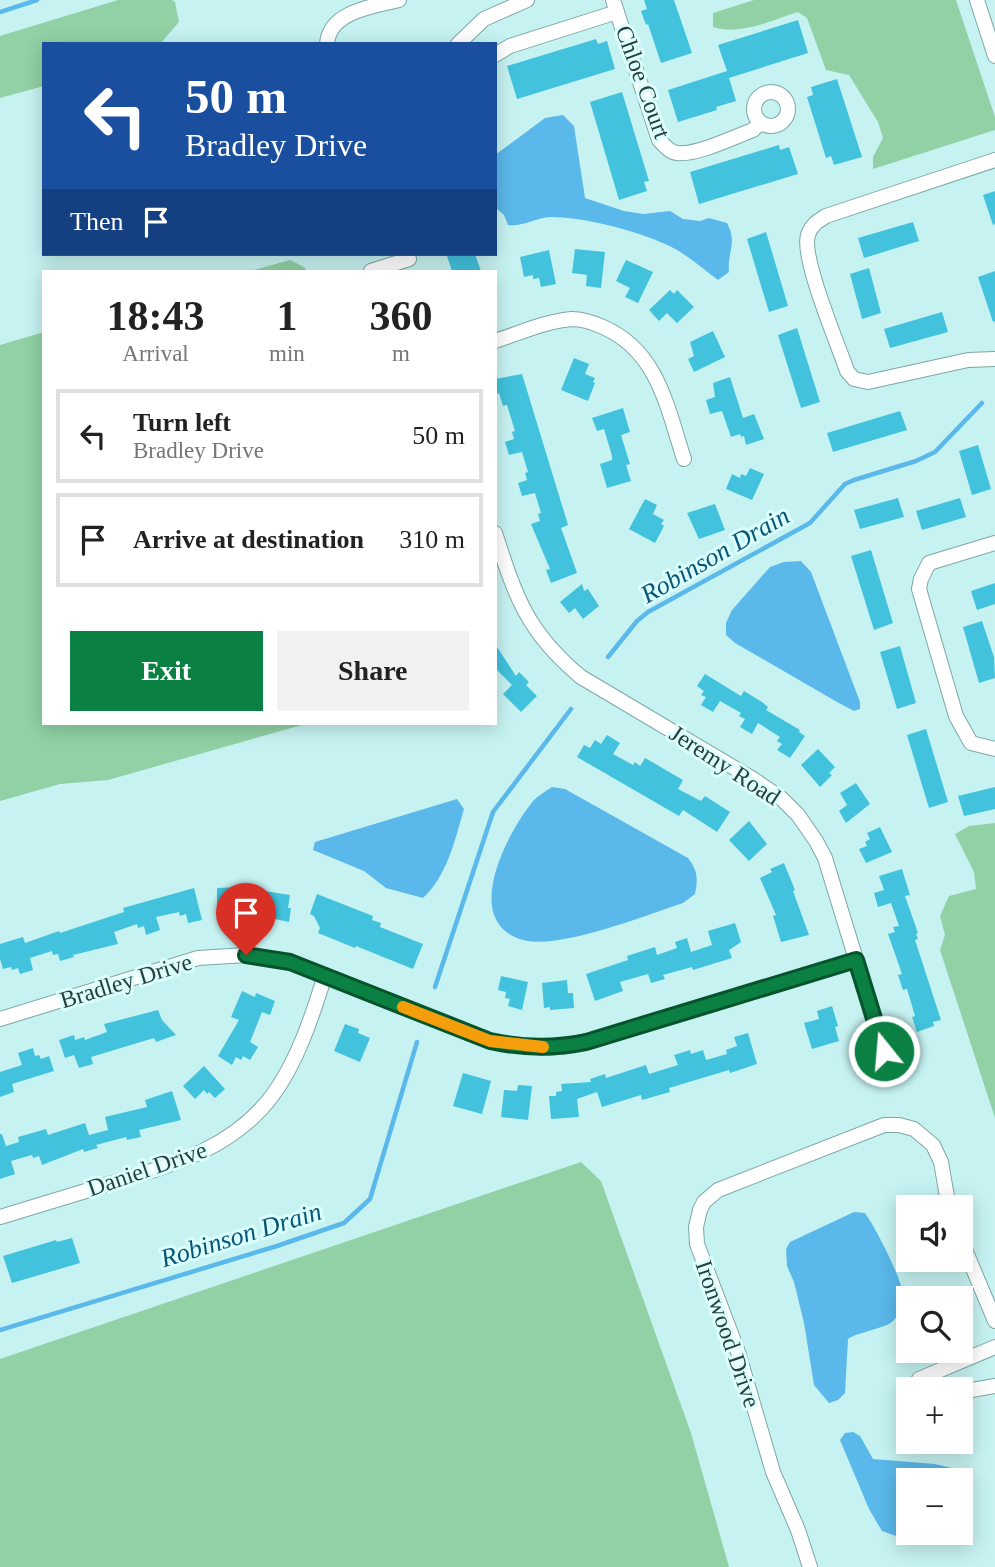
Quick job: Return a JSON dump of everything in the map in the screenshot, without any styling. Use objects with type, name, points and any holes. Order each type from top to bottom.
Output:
[{"type":"street","points":[[327,42],[327,36],[335,25],[346,17],[361,10],[400,0]]},
{"type":"street","points":[[460,42],[484,19],[527,0]]},
{"type":"street","points":[[977,0],[995,56]]},
{"type":"street","points":[[497,54],[510,46],[615,6]]},
{"type":"street","name":"Chloe Court","points":[[615,6],[659,140],[667,148],[674,153],[687,153],[753,130],[760,123]]},
{"type":"street","points":[[995,160],[826,216],[813,225],[807,237],[810,264],[847,371],[854,379],[868,382],[968,360],[995,359]]},
{"type":"street","points":[[375,270],[410,261]]},
{"type":"street","points":[[497,340],[553,322],[575,319],[593,323],[618,335],[635,347],[652,369],[684,459]]},
{"type":"street","name":"Jeremy Road","points":[[497,539],[524,613],[564,663],[581,677],[753,779],[798,815],[825,858],[884,1051]]},
{"type":"street","points":[[995,543],[929,563],[919,589],[956,716],[971,743],[995,749]]},
{"type":"street","name":"Bradley Drive","points":[[0,1019],[198,958],[265,957],[290,962],[325,975],[490,1041],[550,1048],[586,1042],[856,960]]},
{"type":"street","name":"Daniel Drive","points":[[0,1217],[177,1163],[208,1150],[243,1127],[272,1096],[287,1072],[325,975]]},
{"type":"street","name":"Ironwood Drive","points":[[810,1567],[798,1530],[773,1472],[738,1352],[695,1236],[700,1210],[704,1202],[718,1190],[802,1159],[878,1126],[906,1126],[926,1138],[937,1152],[946,1195]]},
{"type":"street","points":[[973,1269],[995,1321]]},
{"type":"street","points":[[924,1377],[995,1347]]},
{"type":"street","points":[[973,1390],[995,1386]]},
{"type":"green space","points":[[118,0],[172,0],[175,2],[179,22],[162,42],[42,42],[42,87],[0,98],[0,36]]},
{"type":"green space","points":[[754,0],[956,0],[995,117],[995,130],[873,169],[873,157],[883,138],[878,122],[849,75],[826,70],[807,18],[798,12],[767,23],[734,30],[713,27],[713,13]]},
{"type":"green space","points":[[290,260],[306,270],[254,270]]},
{"type":"green space","points":[[42,333],[42,725],[302,725],[108,780],[60,784],[0,801],[0,345]]},
{"type":"green space","points":[[995,823],[995,1118],[940,950],[945,935],[940,916],[949,896],[976,889],[974,872],[955,834],[969,826]]},
{"type":"green space","points":[[581,1162],[601,1181],[691,1433],[729,1567],[0,1567],[0,1359]]},
{"type":"water","points":[[563,115],[574,126],[585,198],[624,211],[643,214],[670,211],[683,219],[700,221],[709,218],[727,223],[732,237],[729,272],[718,280],[672,247],[609,225],[550,217],[508,225],[504,215],[497,209],[497,154],[545,118]]},
{"type":"water","points":[[801,561],[811,572],[860,702],[860,709],[854,711],[837,702],[735,643],[726,635],[726,623],[732,610],[770,567],[784,562]]},
{"type":"water","points":[[552,787],[565,789],[688,858],[696,875],[695,894],[683,903],[580,936],[539,942],[523,940],[504,930],[494,915],[491,896],[502,853],[523,814],[534,800]]},
{"type":"water","points":[[457,799],[464,809],[453,845],[438,879],[423,898],[386,888],[364,871],[313,850],[315,842]]},
{"type":"water","points":[[854,1212],[865,1213],[876,1230],[901,1286],[896,1286],[896,1317],[893,1321],[848,1339],[845,1393],[838,1400],[829,1403],[814,1385],[804,1323],[794,1282],[787,1266],[786,1249],[790,1242]]},
{"type":"water","points":[[853,1432],[860,1436],[873,1459],[952,1468],[896,1468],[896,1536],[882,1531],[869,1509],[840,1440],[845,1433]]},
{"type":"building","points":[[644,0],[674,0],[692,53],[661,63],[641,11],[647,9]]},
{"type":"building","points":[[798,20],[808,53],[729,78],[736,101],[678,122],[668,90],[727,71],[718,45]]},
{"type":"building","points":[[596,39],[598,44],[607,41],[615,69],[517,99],[507,66]]},
{"type":"building","points":[[837,79],[862,157],[834,165],[831,156],[826,158],[807,97],[813,95],[811,87]]},
{"type":"building","points":[[622,92],[649,181],[644,182],[647,191],[619,200],[590,102]]},
{"type":"building","points":[[779,145],[780,150],[789,147],[798,174],[699,204],[690,172]]},
{"type":"building","points":[[995,191],[995,224],[993,225],[983,195]]},
{"type":"building","points":[[913,222],[919,241],[864,258],[858,238]]},
{"type":"building","points":[[766,232],[788,306],[769,312],[747,239]]},
{"type":"building","points":[[575,249],[605,252],[601,288],[586,286],[587,275],[572,273]]},
{"type":"building","points":[[549,250],[556,284],[541,287],[539,278],[533,279],[533,275],[524,277],[520,257]]},
{"type":"building","points":[[447,256],[476,256],[481,270],[452,270]]},
{"type":"building","points":[[626,260],[653,272],[638,303],[625,297],[630,288],[616,281]]},
{"type":"building","points":[[869,268],[881,313],[862,319],[850,274]]},
{"type":"building","points":[[995,271],[995,321],[993,322],[978,277]]},
{"type":"building","points":[[670,290],[674,294],[677,290],[694,307],[677,323],[667,313],[659,321],[649,310]]},
{"type":"building","points":[[942,312],[948,332],[890,348],[884,329]]},
{"type":"building","points":[[797,328],[820,402],[801,408],[778,335]]},
{"type":"building","points":[[713,331],[725,357],[694,372],[688,359],[694,356],[690,342]]},
{"type":"building","points":[[574,358],[589,364],[585,374],[595,378],[588,401],[561,390]]},
{"type":"building","points":[[522,374],[568,525],[561,528],[577,573],[551,583],[546,570],[550,569],[531,524],[540,521],[538,514],[541,513],[535,493],[522,496],[518,483],[527,480],[525,473],[528,472],[522,452],[509,455],[505,442],[514,439],[512,432],[515,431],[507,405],[503,406],[499,393],[497,394],[497,379]]},
{"type":"building","points":[[730,377],[743,418],[754,414],[764,439],[746,445],[744,436],[741,437],[740,434],[731,437],[722,411],[710,414],[706,400],[715,397],[713,383]]},
{"type":"building","points":[[623,408],[630,432],[621,435],[630,464],[626,465],[631,481],[607,488],[600,464],[612,460],[612,456],[604,429],[597,431],[592,418]]},
{"type":"building","points":[[900,411],[907,430],[833,452],[827,433]]},
{"type":"building","points":[[978,445],[991,489],[972,495],[959,451]]},
{"type":"building","points":[[750,468],[764,474],[752,500],[726,489],[732,474],[740,478],[741,474],[746,476]]},
{"type":"building","points":[[898,498],[904,517],[860,529],[854,510]]},
{"type":"building","points":[[960,498],[966,517],[922,530],[916,511]]},
{"type":"building","points":[[645,499],[657,505],[653,514],[664,520],[661,524],[664,526],[655,543],[629,529]]},
{"type":"building","points":[[715,504],[725,530],[699,539],[687,513]]},
{"type":"building","points":[[871,550],[893,623],[874,630],[851,556]]},
{"type":"building","points":[[995,583],[995,604],[977,610],[971,591]]},
{"type":"building","points":[[582,584],[584,591],[588,589],[599,606],[583,619],[575,608],[569,613],[560,602]]},
{"type":"building","points":[[982,621],[994,657],[995,678],[979,683],[963,627]]},
{"type":"building","points":[[900,646],[916,703],[897,709],[880,652]]},
{"type":"building","points":[[497,647],[516,676],[519,672],[529,682],[526,685],[537,696],[521,712],[503,694],[512,685],[497,670]]},
{"type":"building","points":[[705,674],[741,696],[744,691],[768,707],[766,710],[800,730],[805,736],[790,758],[777,750],[782,744],[777,741],[780,737],[758,723],[752,734],[740,727],[745,719],[739,716],[741,713],[720,701],[713,712],[701,705],[706,697],[701,695],[704,691],[697,686]]},
{"type":"building","points":[[926,729],[948,802],[929,808],[907,735]]},
{"type":"building","points":[[607,735],[620,743],[613,754],[640,766],[645,758],[683,780],[678,789],[701,801],[705,796],[730,812],[717,832],[683,810],[679,816],[577,757],[584,745],[590,748],[595,740],[601,744]]},
{"type":"building","points":[[818,749],[835,767],[829,773],[832,775],[820,787],[801,765]]},
{"type":"building","points":[[856,783],[870,804],[846,823],[839,811],[847,805],[840,793]]},
{"type":"building","points":[[995,787],[995,809],[964,816],[958,796]]},
{"type":"building","points":[[749,821],[767,844],[749,861],[729,840]]},
{"type":"building","points":[[880,827],[892,852],[866,863],[859,849],[867,846],[865,842],[870,839],[867,833]]},
{"type":"building","points":[[784,863],[809,935],[781,942],[773,916],[776,915],[760,878],[772,872],[770,869]]},
{"type":"building","points":[[902,869],[910,895],[905,896],[918,933],[918,939],[915,940],[941,1020],[933,1022],[934,1026],[917,1032],[912,1017],[915,1016],[907,989],[903,990],[898,975],[902,974],[888,934],[895,932],[893,927],[899,926],[891,903],[878,907],[874,893],[884,890],[879,876]]},
{"type":"building","points":[[241,887],[242,901],[263,899],[264,891],[290,895],[289,922],[247,913],[247,918],[233,918],[232,912],[221,912],[217,908],[217,888]]},
{"type":"building","points":[[194,888],[202,920],[188,923],[186,914],[180,916],[179,912],[156,917],[160,930],[146,935],[144,926],[138,928],[137,924],[114,932],[118,944],[73,955],[74,957],[60,961],[58,954],[53,955],[52,951],[30,958],[33,970],[20,974],[18,968],[3,969],[0,944],[23,937],[25,943],[59,931],[60,933],[124,912],[123,908]]},
{"type":"building","points":[[317,894],[373,916],[372,920],[381,923],[380,927],[423,944],[413,969],[318,933],[320,928],[310,914]]},
{"type":"building","points":[[735,923],[741,942],[729,950],[732,958],[693,970],[692,967],[663,975],[665,979],[651,983],[648,974],[620,982],[623,991],[595,1001],[586,974],[628,960],[627,956],[655,947],[657,955],[677,948],[675,942],[687,938],[691,952],[712,945],[708,931]]},
{"type":"building","points":[[501,976],[528,982],[522,1010],[508,1006],[510,999],[505,998],[506,992],[498,990]]},
{"type":"building","points":[[567,980],[568,993],[573,993],[574,1008],[544,1008],[542,983]]},
{"type":"building","points":[[242,991],[255,997],[256,993],[275,1001],[270,1015],[262,1012],[250,1042],[258,1047],[250,1060],[243,1056],[241,1060],[236,1057],[232,1065],[218,1056],[239,1020],[231,1017]]},
{"type":"building","points":[[832,1006],[839,1041],[812,1049],[804,1023],[819,1019],[817,1011]]},
{"type":"building","points":[[158,1010],[162,1020],[176,1035],[156,1042],[154,1038],[91,1057],[93,1064],[79,1068],[74,1055],[65,1058],[59,1040],[74,1035],[75,1040],[84,1037],[85,1040],[107,1032],[104,1024]]},
{"type":"building","points":[[345,1024],[359,1029],[358,1033],[370,1038],[360,1062],[334,1051]]},
{"type":"building","points":[[748,1033],[757,1064],[669,1088],[670,1092],[642,1100],[641,1095],[602,1107],[597,1092],[577,1099],[579,1117],[551,1119],[549,1096],[556,1096],[556,1092],[562,1091],[561,1084],[591,1082],[590,1079],[605,1074],[606,1078],[646,1065],[649,1074],[678,1065],[674,1055],[690,1050],[691,1054],[703,1050],[706,1060],[727,1054],[726,1050],[737,1046],[734,1037]]},
{"type":"building","points":[[33,1048],[35,1056],[39,1055],[41,1059],[49,1056],[54,1071],[12,1084],[14,1092],[0,1097],[0,1072],[22,1065],[18,1053]]},
{"type":"building","points":[[204,1066],[225,1089],[215,1098],[204,1090],[195,1099],[183,1086]]},
{"type":"building","points":[[463,1073],[491,1081],[482,1114],[453,1106]]},
{"type":"building","points":[[518,1085],[532,1086],[528,1120],[501,1117],[504,1090],[517,1091]]},
{"type":"building","points":[[172,1091],[181,1120],[139,1130],[141,1137],[127,1140],[126,1137],[96,1145],[98,1148],[84,1152],[83,1149],[42,1165],[39,1156],[33,1158],[32,1155],[11,1161],[15,1174],[0,1179],[0,1134],[6,1146],[19,1142],[18,1137],[46,1129],[48,1135],[85,1123],[89,1135],[108,1130],[105,1117],[147,1107],[145,1100]]},
{"type":"building","points":[[72,1238],[80,1263],[12,1283],[3,1256],[56,1240],[57,1242]]},
{"type":"waterway","points":[[0,12],[37,0]]},
{"type":"waterway","name":"Robinson Drain","points":[[608,657],[637,621],[648,612],[810,523],[845,484],[916,461],[935,452],[982,403]]},
{"type":"waterway","name":"Robinson Drain","points":[[435,987],[493,812],[571,709]]},
{"type":"waterway","name":"Robinson Drain","points":[[0,1330],[344,1223],[370,1199],[417,1042]]},
{"type":"slow traffic","points":[[403,1007],[490,1041],[543,1047]]},
{"type":"route","points":[[246,955],[290,962],[490,1041],[550,1048],[586,1042],[856,960],[884,1051]]}]
